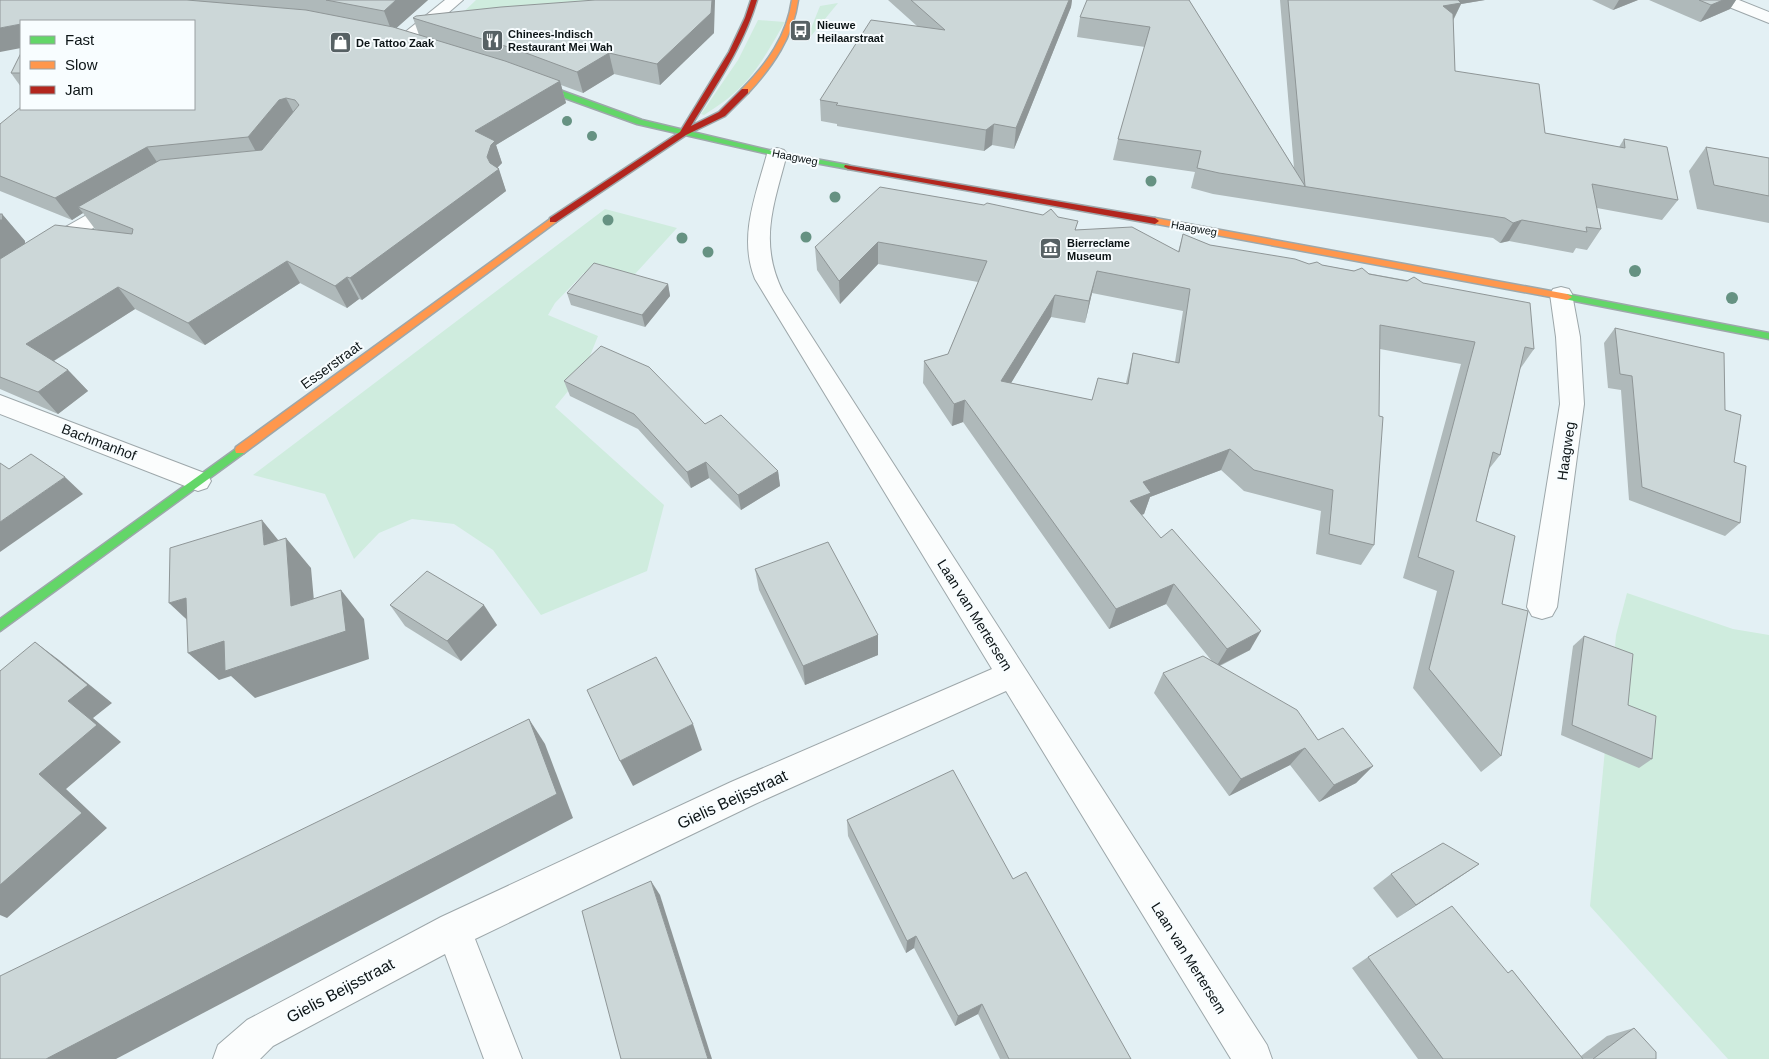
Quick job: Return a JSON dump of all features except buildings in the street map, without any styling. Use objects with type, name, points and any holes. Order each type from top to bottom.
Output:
[{"type":"street","points":[[405,41],[454,0]]},
{"type":"street","points":[[683,133],[696,109],[741,40],[751,16],[754,0]]},
{"type":"street","points":[[683,133],[722,114],[762,74],[794,18],[795,0]]},
{"type":"street","points":[[1725,0],[1769,18]]},
{"type":"street","name":"Haagweg","points":[[518,78],[640,122],[777,154],[1561,294],[1769,336]]},
{"type":"street","name":"Esserstraat","points":[[0,626],[537,230],[683,133]]},
{"type":"street","name":"Laan van Mertersem","points":[[777,154],[758,235],[758,255],[764,275],[776,298],[1253,1059]]},
{"type":"street","points":[[0,273],[140,192]]},
{"type":"street","name":"Haagweg","points":[[1542,607],[1572,404],[1568,337],[1561,294]]},
{"type":"street","name":"Bachmanhof","points":[[0,404],[198,481]]},
{"type":"street","name":"Gielis Beijsstraat","points":[[232,1059],[260,1033],[454,930],[743,793],[1012,674]]},
{"type":"street","points":[[454,930],[503,1059]]},
{"type":"green space","points":[[476,0],[626,0],[450,25]]},
{"type":"green space","points":[[838,3],[811,36],[808,36],[820,6]]},
{"type":"green space","points":[[758,20],[785,22],[760,63],[743,85],[720,105],[704,115],[701,114],[738,60]]},
{"type":"green space","points":[[605,209],[677,228],[635,274],[584,273],[555,303],[548,315],[598,336],[583,373],[555,407],[664,505],[647,571],[541,615],[493,550],[454,524],[412,519],[379,533],[354,559],[325,494],[253,475]]},
{"type":"green space","points":[[1627,593],[1733,629],[1769,635],[1769,1059],[1728,1059],[1590,906],[1616,635]]},
{"type":"traffic: fast","points":[[529,82],[640,122],[777,154],[848,167]]},
{"type":"traffic: fast","points":[[1567,297],[1769,336]]},
{"type":"traffic: fast","points":[[0,626],[240,450]]},
{"type":"traffic: slow","points":[[745,91],[771,61],[785,37],[790,25],[795,0]]},
{"type":"traffic: slow","points":[[240,450],[553,220]]},
{"type":"traffic: slow","points":[[1155,221],[1567,297]]},
{"type":"traffic: jam","points":[[683,133],[733,52],[749,18],[754,0]]},
{"type":"traffic: jam","points":[[553,220],[683,133],[722,114],[745,91]]},
{"type":"traffic: jam","points":[[848,167],[1155,221]]},
{"type":"place","name":"Nieuwe Heilaarstraat","points":[[801,31]]},
{"type":"place","name":"Chinees-Indisch Restaurant Mei Wah","points":[[492,40]]},
{"type":"place","name":"De Tattoo Zaak","points":[[340,43]]},
{"type":"place","name":"Bierreclame Museum","points":[[1051,249]]}]
